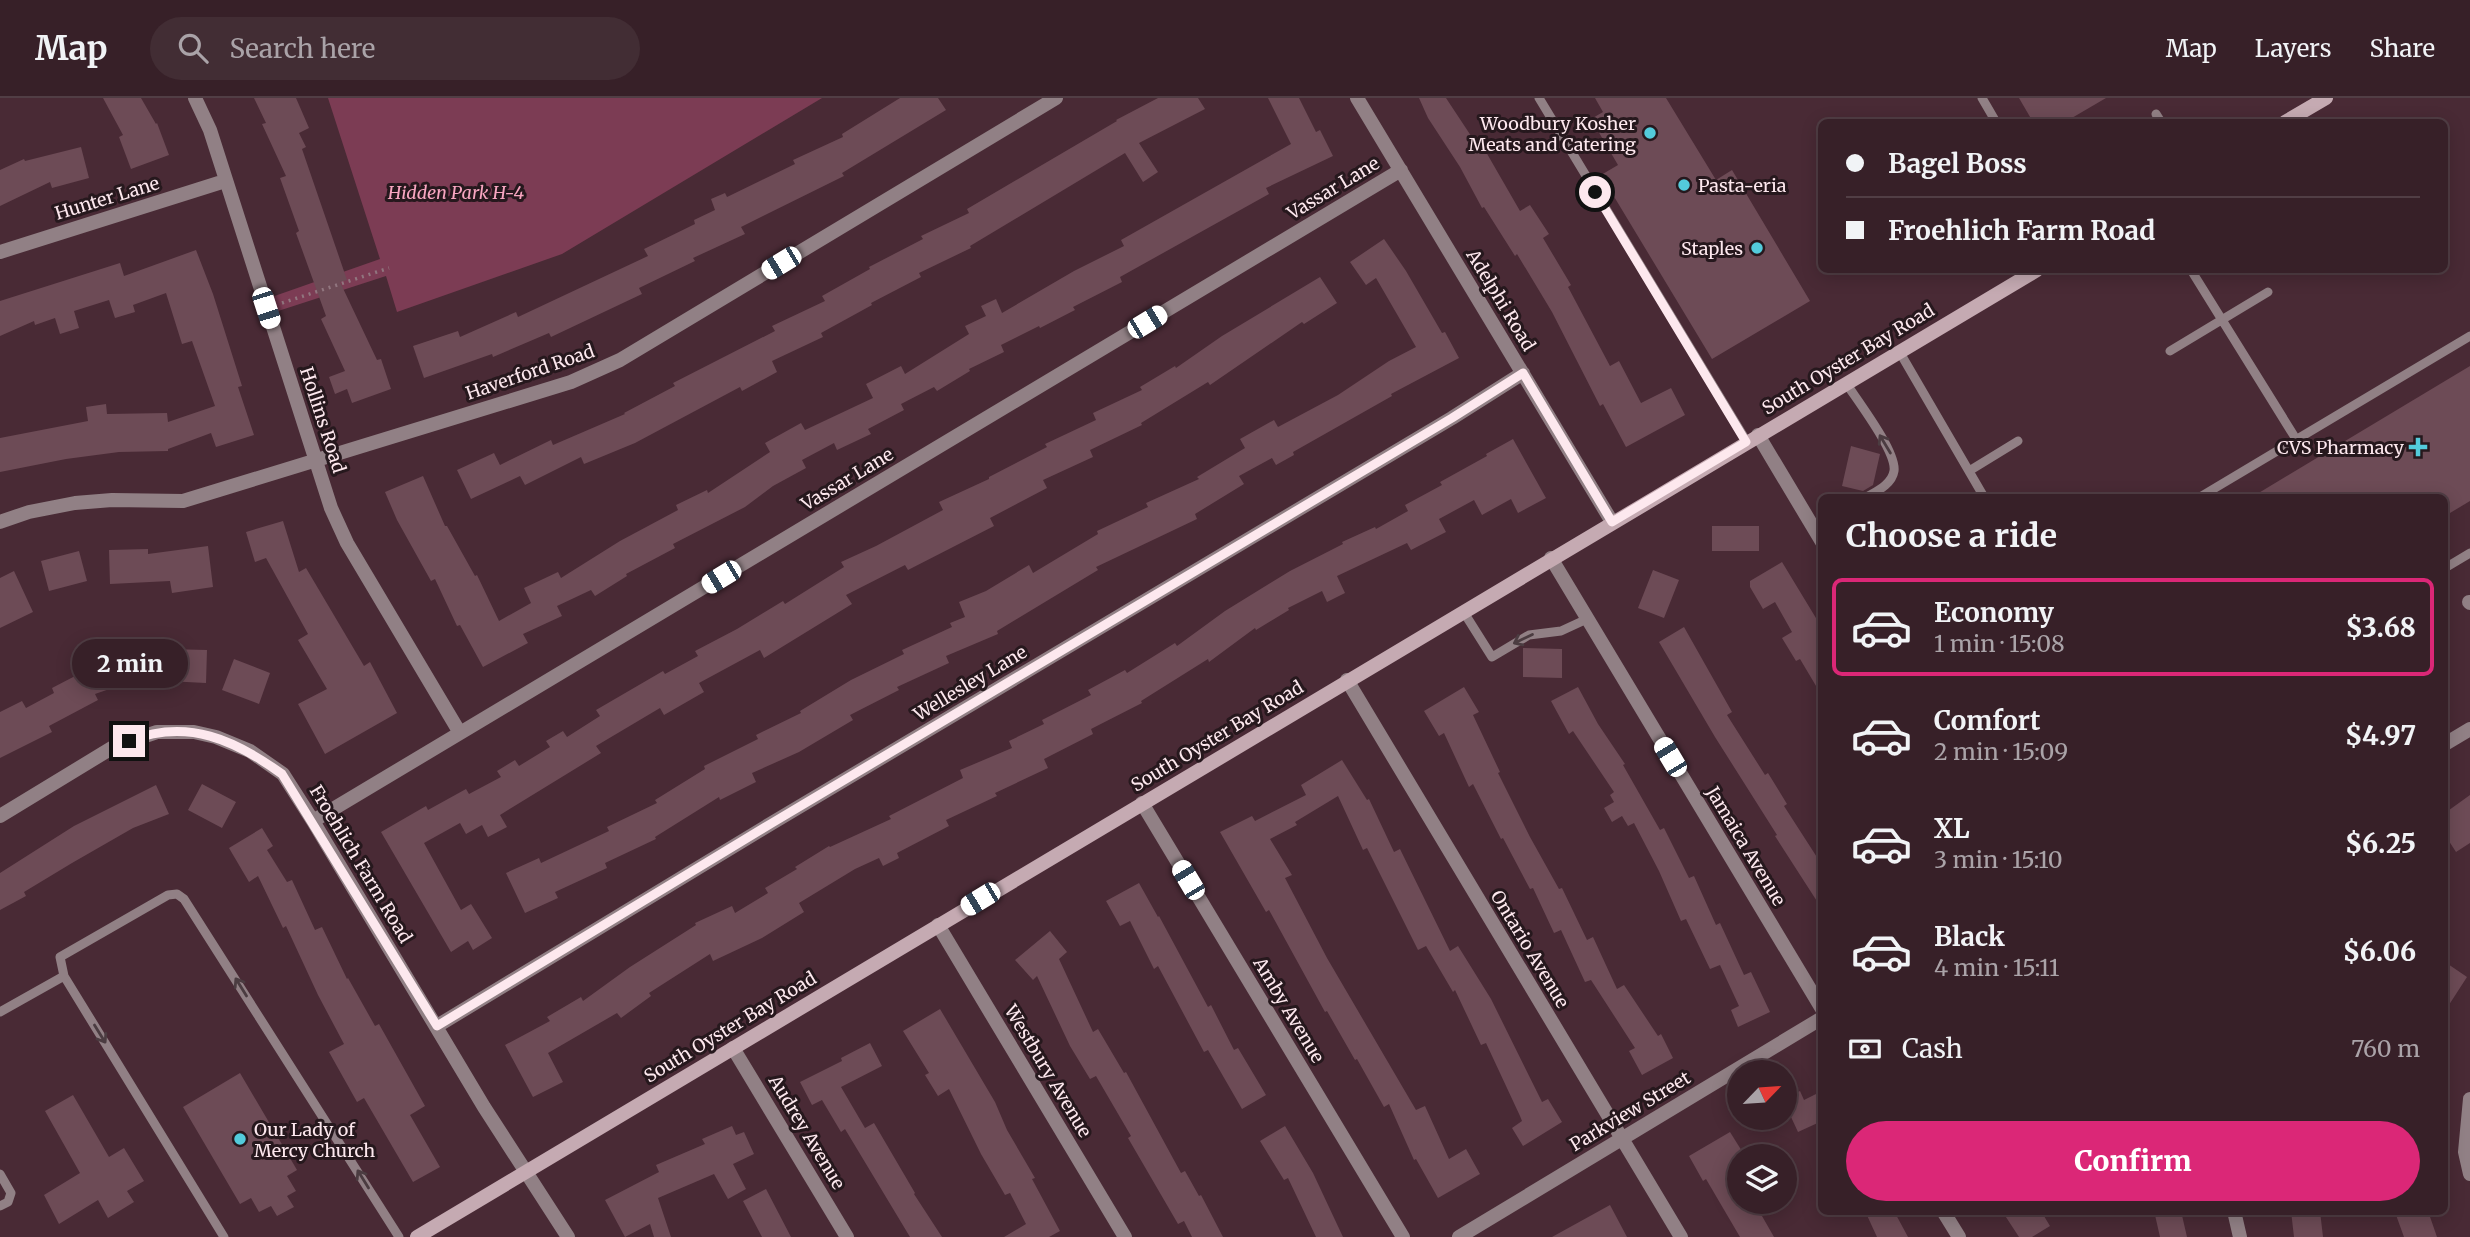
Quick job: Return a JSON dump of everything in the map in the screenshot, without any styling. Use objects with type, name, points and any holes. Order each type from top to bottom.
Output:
[{"type":"main road","points":[[2301,113],[2307,98]]},
{"type":"main road","points":[[2290,119],[2326,98]]},
{"type":"main road","name":"South Oyster Bay Road","points":[[417,1237],[2032,273]]},
{"type":"street","name":"Hollins Road","points":[[195,98],[210,130],[331,508],[347,543],[460,733]]},
{"type":"street","name":"Haverford Road","points":[[0,522],[29,512],[75,503],[111,500],[183,501],[571,382],[620,360],[1056,98]]},
{"type":"street","name":"Adelphi Road","points":[[1357,98],[1612,522]]},
{"type":"street","name":"Vassar Lane","points":[[313,821],[1401,170]]},
{"type":"street","name":"Hunter Lane","points":[[0,251],[225,181]]},
{"type":"street","name":"Wellesley Lane","points":[[437,1026],[1523,373]]},
{"type":"street","points":[[1752,439],[1817,524]]},
{"type":"street","name":"Jamaica Avenue","points":[[1551,558],[1818,1002]]},
{"type":"street","name":"Ontario Avenue","points":[[1347,680],[1681,1237]]},
{"type":"street","points":[[2448,742],[2470,729]]},
{"type":"street","name":"Froehlich Farm Road","points":[[0,816],[115,746],[157,732],[194,732],[216,737],[250,751],[282,774],[313,821],[484,1107],[568,1237]]},
{"type":"street","name":"Amby Avenue","points":[[1142,803],[1403,1237]]},
{"type":"street","name":"Westbury Avenue","points":[[938,925],[1125,1237]]},
{"type":"street","name":"Parkview Street","points":[[1459,1237],[1818,1020]]},
{"type":"street","name":"Audrey Avenue","points":[[733,1048],[847,1237]]},
{"type":"street","points":[[2470,1099],[2465,1152],[2470,1174]]},
{"type":"street","points":[[1945,1215],[1959,1237]]},
{"type":"street","points":[[2235,1215],[2240,1237]]},
{"type":"lane","points":[[1539,98],[1752,439]]},
{"type":"lane","points":[[1982,98],[1994,119]]},
{"type":"lane","points":[[2193,273],[2296,439]]},
{"type":"lane","points":[[2170,351],[2268,292]]},
{"type":"lane","points":[[2205,494],[2470,335]]},
{"type":"lane","points":[[1899,351],[1982,494]]},
{"type":"lane","points":[[1846,383],[1891,453],[1895,470],[1889,482],[1871,494]]},
{"type":"lane","points":[[1969,471],[2018,442]]},
{"type":"lane","points":[[2448,566],[2470,553]]},
{"type":"lane","points":[[1463,611],[1492,657],[1529,635],[1561,631],[1587,619]]},
{"type":"lane","points":[[224,1237],[64,976],[60,957],[168,895],[177,894],[184,899],[399,1237]]},
{"type":"lane","points":[[0,1012],[64,976]]},
{"type":"lane","points":[[0,1174],[11,1193],[8,1202],[0,1206]]},
{"type":"path","points":[[266,308],[389,268]]},
{"type":"green space","name":"Hidden Park H-4","points":[[328,98],[822,98],[562,254],[397,312],[386,276],[272,313],[266,299],[380,259]]},
{"type":"building","points":[[103,98],[141,98],[157,123],[169,155],[131,169],[119,137],[123,135]]},
{"type":"building","points":[[254,98],[296,98],[309,128],[299,133],[306,147],[302,149],[347,280],[340,282],[377,360],[381,359],[391,389],[352,403],[347,389],[335,394],[329,377],[345,371],[321,319],[326,316],[296,233],[299,231],[280,178],[286,176],[262,124],[266,123]]},
{"type":"building","points":[[900,98],[938,98],[946,110],[842,173],[844,176],[741,227],[745,234],[693,258],[695,261],[639,288],[642,294],[551,337],[549,333],[493,357],[492,354],[424,378],[413,346],[458,331],[460,337],[516,312],[518,317],[648,256],[644,249],[695,224],[694,220],[715,210],[711,199],[725,193],[727,197],[795,164],[793,160],[843,137],[842,134]]},
{"type":"building","points":[[1158,98],[1198,98],[1205,109],[1139,143],[1158,172],[1143,182],[1125,153],[970,246],[971,248],[919,273],[921,277],[821,333],[823,337],[772,361],[777,372],[742,391],[740,387],[635,443],[584,464],[581,457],[525,485],[520,476],[471,499],[457,470],[494,453],[500,465],[551,440],[553,445],[625,414],[675,386],[673,383],[775,331],[772,326],[825,301],[822,296],[870,269],[869,267],[923,239],[921,236],[969,213],[967,209]]},
{"type":"building","points":[[1268,98],[1299,98],[1316,132],[1320,130],[1333,156],[1266,188],[1269,194],[1120,277],[1122,282],[1073,307],[1075,310],[1001,345],[1004,352],[969,369],[970,371],[937,391],[934,387],[901,404],[904,410],[868,429],[871,434],[837,450],[834,443],[802,460],[806,468],[773,486],[745,507],[673,544],[675,548],[626,574],[627,576],[595,596],[591,590],[557,606],[562,616],[523,634],[528,643],[483,667],[460,625],[457,626],[435,579],[431,581],[397,520],[385,492],[423,476],[445,526],[475,576],[477,575],[499,621],[531,603],[524,588],[558,572],[561,578],[620,541],[678,510],[676,505],[707,490],[708,493],[770,452],[765,443],[801,423],[805,430],[873,398],[866,384],[901,366],[905,374],[969,334],[965,326],[986,316],[981,306],[996,299],[1002,313],[1074,271],[1124,246],[1121,240],[1291,144]]},
{"type":"building","points":[[1419,98],[1446,98],[1483,154],[1486,152],[1520,211],[1530,205],[1549,234],[1543,238],[1571,285],[1568,287],[1610,366],[1619,361],[1641,403],[1671,388],[1685,415],[1626,447],[1603,404],[1600,406],[1552,312],[1517,254],[1515,256],[1484,207],[1482,208],[1460,167],[1428,118]]},
{"type":"building","points":[[1595,98],[1666,98],[1716,180],[1732,170],[1810,301],[1712,359],[1601,175],[1618,165],[1591,119],[1603,112]]},
{"type":"building","points":[[2019,98],[2106,98],[2070,119],[2031,119]]},
{"type":"building","points":[[81,147],[89,178],[52,188],[50,182],[0,206],[0,170],[24,159],[25,161]]},
{"type":"building","points":[[1384,239],[1459,358],[1391,394],[1392,396],[1293,452],[1294,455],[1276,465],[1272,458],[1239,476],[1244,484],[1195,514],[1197,519],[1096,567],[1098,570],[997,631],[998,634],[946,656],[949,663],[897,687],[899,690],[850,715],[853,720],[799,752],[752,773],[756,782],[720,800],[719,797],[655,837],[656,839],[605,863],[607,868],[555,892],[558,898],[525,913],[506,873],[539,858],[541,863],[609,831],[607,827],[657,803],[655,800],[705,769],[704,766],[758,739],[756,735],[801,713],[800,711],[851,680],[904,654],[902,650],[952,627],[950,623],[965,617],[959,602],[986,591],[1029,565],[1033,573],[1098,534],[1097,531],[1148,507],[1146,503],[1199,479],[1197,477],[1245,448],[1240,439],[1274,420],[1278,427],[1338,395],[1389,361],[1416,347],[1376,278],[1366,285],[1350,262]]},
{"type":"building","points":[[196,250],[242,386],[238,387],[254,435],[216,447],[211,433],[168,451],[119,452],[0,472],[0,438],[88,421],[86,407],[106,404],[107,414],[167,413],[168,422],[215,406],[192,341],[182,344],[166,293],[133,305],[135,312],[115,318],[109,300],[74,311],[79,328],[60,334],[55,318],[35,325],[34,321],[0,336],[0,301],[120,263],[124,276]]},
{"type":"building","points":[[1320,277],[1337,303],[1304,324],[1302,322],[1210,385],[1208,382],[1141,423],[1142,425],[1090,450],[1093,457],[1043,480],[1047,488],[990,518],[994,526],[908,570],[905,565],[846,595],[852,604],[764,658],[760,650],[699,683],[704,692],[664,715],[660,708],[596,746],[601,753],[500,815],[507,827],[488,837],[482,825],[466,834],[460,823],[424,843],[461,910],[471,904],[492,938],[473,950],[468,941],[451,952],[381,832],[426,806],[428,810],[466,789],[469,794],[501,777],[497,771],[515,760],[519,766],[550,747],[546,741],[563,731],[567,737],[600,716],[596,710],[663,671],[665,674],[698,656],[695,651],[783,601],[785,604],[844,567],[841,562],[943,510],[939,502],[989,479],[1047,447],[1045,444],[1096,420],[1093,413],[1142,390],[1140,387],[1175,366],[1176,368],[1222,336]]},
{"type":"building","points":[[2470,366],[2470,501],[2448,514],[2448,494],[2257,494]]},
{"type":"building","points":[[1513,439],[1546,498],[1518,513],[1511,499],[1482,515],[1474,500],[1439,519],[1446,532],[1411,550],[1407,543],[1337,576],[1345,593],[1327,602],[1322,591],[1288,608],[1289,610],[1256,630],[1255,628],[1209,662],[1208,659],[1141,701],[1142,703],[1091,729],[1093,734],[1044,759],[1048,768],[946,820],[949,826],[897,853],[899,858],[883,866],[879,858],[855,869],[799,903],[804,912],[762,938],[713,961],[710,954],[649,993],[651,996],[621,1018],[617,1013],[548,1053],[563,1082],[533,1097],[505,1045],[550,1021],[547,1017],[581,997],[583,1001],[696,925],[695,923],[732,906],[735,913],[768,893],[765,888],[829,846],[891,819],[889,816],[963,778],[960,770],[1012,748],[1009,741],[1044,724],[1042,720],[1091,695],[1088,690],[1125,670],[1127,673],[1175,643],[1177,646],[1225,611],[1290,571],[1343,544],[1342,542],[1375,527],[1376,529],[1408,511],[1405,505],[1442,485],[1440,482]]},
{"type":"building","points":[[1851,446],[1880,454],[1873,485],[1863,491],[1842,486]]},
{"type":"building","points":[[283,521],[299,572],[306,568],[364,666],[370,662],[397,713],[325,754],[298,704],[327,689],[298,640],[308,634],[266,558],[255,562],[246,532]]},
{"type":"building","points":[[1712,526],[1759,526],[1759,551],[1712,551]]},
{"type":"building","points":[[208,546],[213,587],[172,593],[170,581],[110,584],[109,550],[148,549],[148,554]]},
{"type":"building","points":[[79,551],[87,581],[49,591],[41,561]]},
{"type":"building","points":[[1782,562],[1818,621],[1818,689],[1800,659],[1796,661],[1782,638],[1792,632],[1775,602],[1763,609],[1750,587],[1750,581]]},
{"type":"building","points":[[1653,570],[1679,580],[1664,618],[1638,608]]},
{"type":"building","points":[[14,571],[33,612],[0,628],[0,578]]},
{"type":"building","points":[[1684,627],[1732,712],[1727,715],[1765,775],[1768,773],[1787,804],[1784,806],[1818,859],[1818,903],[1775,836],[1777,835],[1659,642]]},
{"type":"building","points":[[136,639],[147,669],[127,676],[130,682],[95,694],[98,700],[49,726],[52,732],[0,758],[0,712],[22,701],[26,708],[54,693],[52,688],[102,662],[99,651],[113,649],[113,646]]},
{"type":"building","points":[[1523,648],[1562,649],[1562,678],[1523,677]]},
{"type":"building","points":[[167,649],[207,650],[206,683],[166,681]]},
{"type":"building","points":[[234,659],[270,673],[259,704],[222,690]]},
{"type":"building","points":[[1464,687],[1479,712],[1473,715],[1500,772],[1498,773],[1530,837],[1559,889],[1562,888],[1587,940],[1593,937],[1617,989],[1624,985],[1658,1036],[1661,1034],[1673,1058],[1642,1075],[1629,1051],[1635,1048],[1591,980],[1585,982],[1561,930],[1554,933],[1533,888],[1530,889],[1503,838],[1501,839],[1473,784],[1469,787],[1444,733],[1439,736],[1424,711]]},
{"type":"building","points":[[1578,687],[1598,724],[1625,764],[1623,765],[1660,830],[1664,828],[1689,878],[1694,876],[1716,925],[1720,923],[1744,975],[1751,972],[1770,1012],[1738,1027],[1731,1010],[1739,1006],[1720,965],[1710,969],[1686,919],[1681,921],[1634,823],[1628,826],[1622,816],[1612,822],[1604,808],[1614,802],[1610,795],[1614,792],[1573,731],[1569,734],[1551,701]]},
{"type":"building","points":[[1342,760],[1367,800],[1369,799],[1394,852],[1400,849],[1450,951],[1458,946],[1491,999],[1542,1102],[1548,1099],[1562,1122],[1523,1146],[1512,1128],[1522,1121],[1486,1043],[1481,1045],[1455,990],[1453,992],[1426,946],[1418,950],[1367,848],[1363,850],[1338,796],[1295,822],[1297,825],[1270,839],[1292,875],[1285,878],[1327,958],[1416,1110],[1425,1106],[1449,1159],[1466,1149],[1480,1174],[1438,1198],[1416,1159],[1414,1160],[1389,1104],[1384,1107],[1357,1059],[1355,1060],[1327,1011],[1325,1012],[1269,910],[1266,912],[1220,832],[1252,816],[1255,821],[1306,795],[1301,785]]},
{"type":"building","points":[[202,784],[236,802],[222,828],[188,810]]},
{"type":"building","points":[[156,785],[169,814],[133,828],[24,892],[26,896],[0,910],[0,873],[74,826]]},
{"type":"building","points":[[2470,795],[2470,843],[2456,852],[2448,840],[2448,811]]},
{"type":"building","points":[[262,828],[273,846],[267,850],[287,882],[292,880],[315,930],[322,927],[347,979],[375,1026],[379,1024],[425,1106],[410,1115],[440,1167],[413,1182],[364,1098],[357,1102],[329,1052],[344,1044],[286,926],[283,928],[258,876],[249,882],[229,848]]},
{"type":"building","points":[[1139,883],[1208,1007],[1211,1005],[1234,1050],[1238,1048],[1266,1095],[1242,1109],[1208,1050],[1204,1052],[1158,966],[1154,969],[1130,921],[1120,926],[1106,901]]},
{"type":"building","points":[[1050,931],[1067,952],[1059,959],[1093,1032],[1098,1029],[1124,1073],[1126,1072],[1181,1173],[1185,1171],[1199,1196],[1201,1195],[1223,1237],[1192,1237],[1184,1221],[1178,1224],[1096,1076],[1090,1079],[1070,1046],[1037,976],[1033,980],[1015,960]]},
{"type":"building","points":[[2448,964],[2467,977],[2448,1006]]},
{"type":"building","points":[[940,1009],[995,1102],[1007,1130],[1035,1178],[1032,1179],[1060,1231],[1049,1237],[1004,1237],[1026,1224],[1010,1193],[1005,1195],[981,1154],[949,1089],[938,1096],[925,1075],[929,1073],[903,1031]]},
{"type":"building","points":[[870,1043],[882,1066],[841,1087],[865,1128],[874,1123],[942,1237],[910,1237],[845,1129],[841,1132],[822,1100],[812,1105],[800,1082]]},
{"type":"building","name":"Our Lady of Mercy Church","points":[[240,1073],[297,1170],[287,1176],[296,1191],[287,1196],[294,1207],[277,1216],[271,1206],[259,1212],[251,1198],[240,1204],[183,1107]]},
{"type":"building","points":[[1800,1091],[1804,1100],[1818,1093],[1818,1123],[1798,1132],[1797,1092]]},
{"type":"building","points":[[73,1095],[109,1157],[124,1148],[144,1181],[127,1191],[134,1202],[108,1218],[98,1200],[59,1224],[44,1195],[80,1173],[45,1111]]},
{"type":"building","points":[[732,1126],[736,1135],[744,1132],[754,1154],[733,1164],[746,1189],[728,1199],[714,1174],[658,1198],[671,1237],[654,1237],[650,1224],[625,1237],[605,1200],[659,1172],[656,1165],[705,1144],[702,1139]]},
{"type":"building","points":[[1285,1126],[1313,1173],[1343,1237],[1316,1237],[1288,1178],[1284,1180],[1260,1141]]},
{"type":"building","points":[[1730,1132],[1738,1144],[1727,1144],[1727,1214],[1761,1214],[1774,1237],[1740,1237],[1706,1179],[1703,1181],[1689,1156]]},
{"type":"building","points":[[766,1189],[791,1237],[762,1237],[743,1201]]},
{"type":"building","points":[[1610,1205],[1627,1237],[1552,1237]]},
{"type":"building","points":[[1867,1215],[1896,1215],[1908,1237],[1877,1237]]},
{"type":"building","points":[[2005,1215],[2043,1215],[2050,1226],[2032,1237],[2019,1237]]},
{"type":"building","points":[[2155,1215],[2182,1215],[2187,1237],[2160,1237]]},
{"type":"building","points":[[2291,1215],[2320,1215],[2323,1237],[2294,1237]]},
{"type":"building","points":[[2396,1215],[2429,1215],[2437,1237],[2404,1237]]},
{"type":"place","name":"Woodbury Kosher Meats and Catering","points":[[1650,133]]},
{"type":"place","name":"Pasta-eria","points":[[1684,185]]},
{"type":"place","name":"Staples","points":[[1757,248]]},
{"type":"place","name":"CVS Pharmacy","points":[[2418,447]]},
{"type":"place","name":"Our Lady of Mercy Church","points":[[240,1139]]},
{"type":"route","points":[[129,741],[157,732],[194,732],[216,737],[250,751],[282,774],[437,1026],[1523,373],[1612,522],[1746,442],[1595,192]]}]
